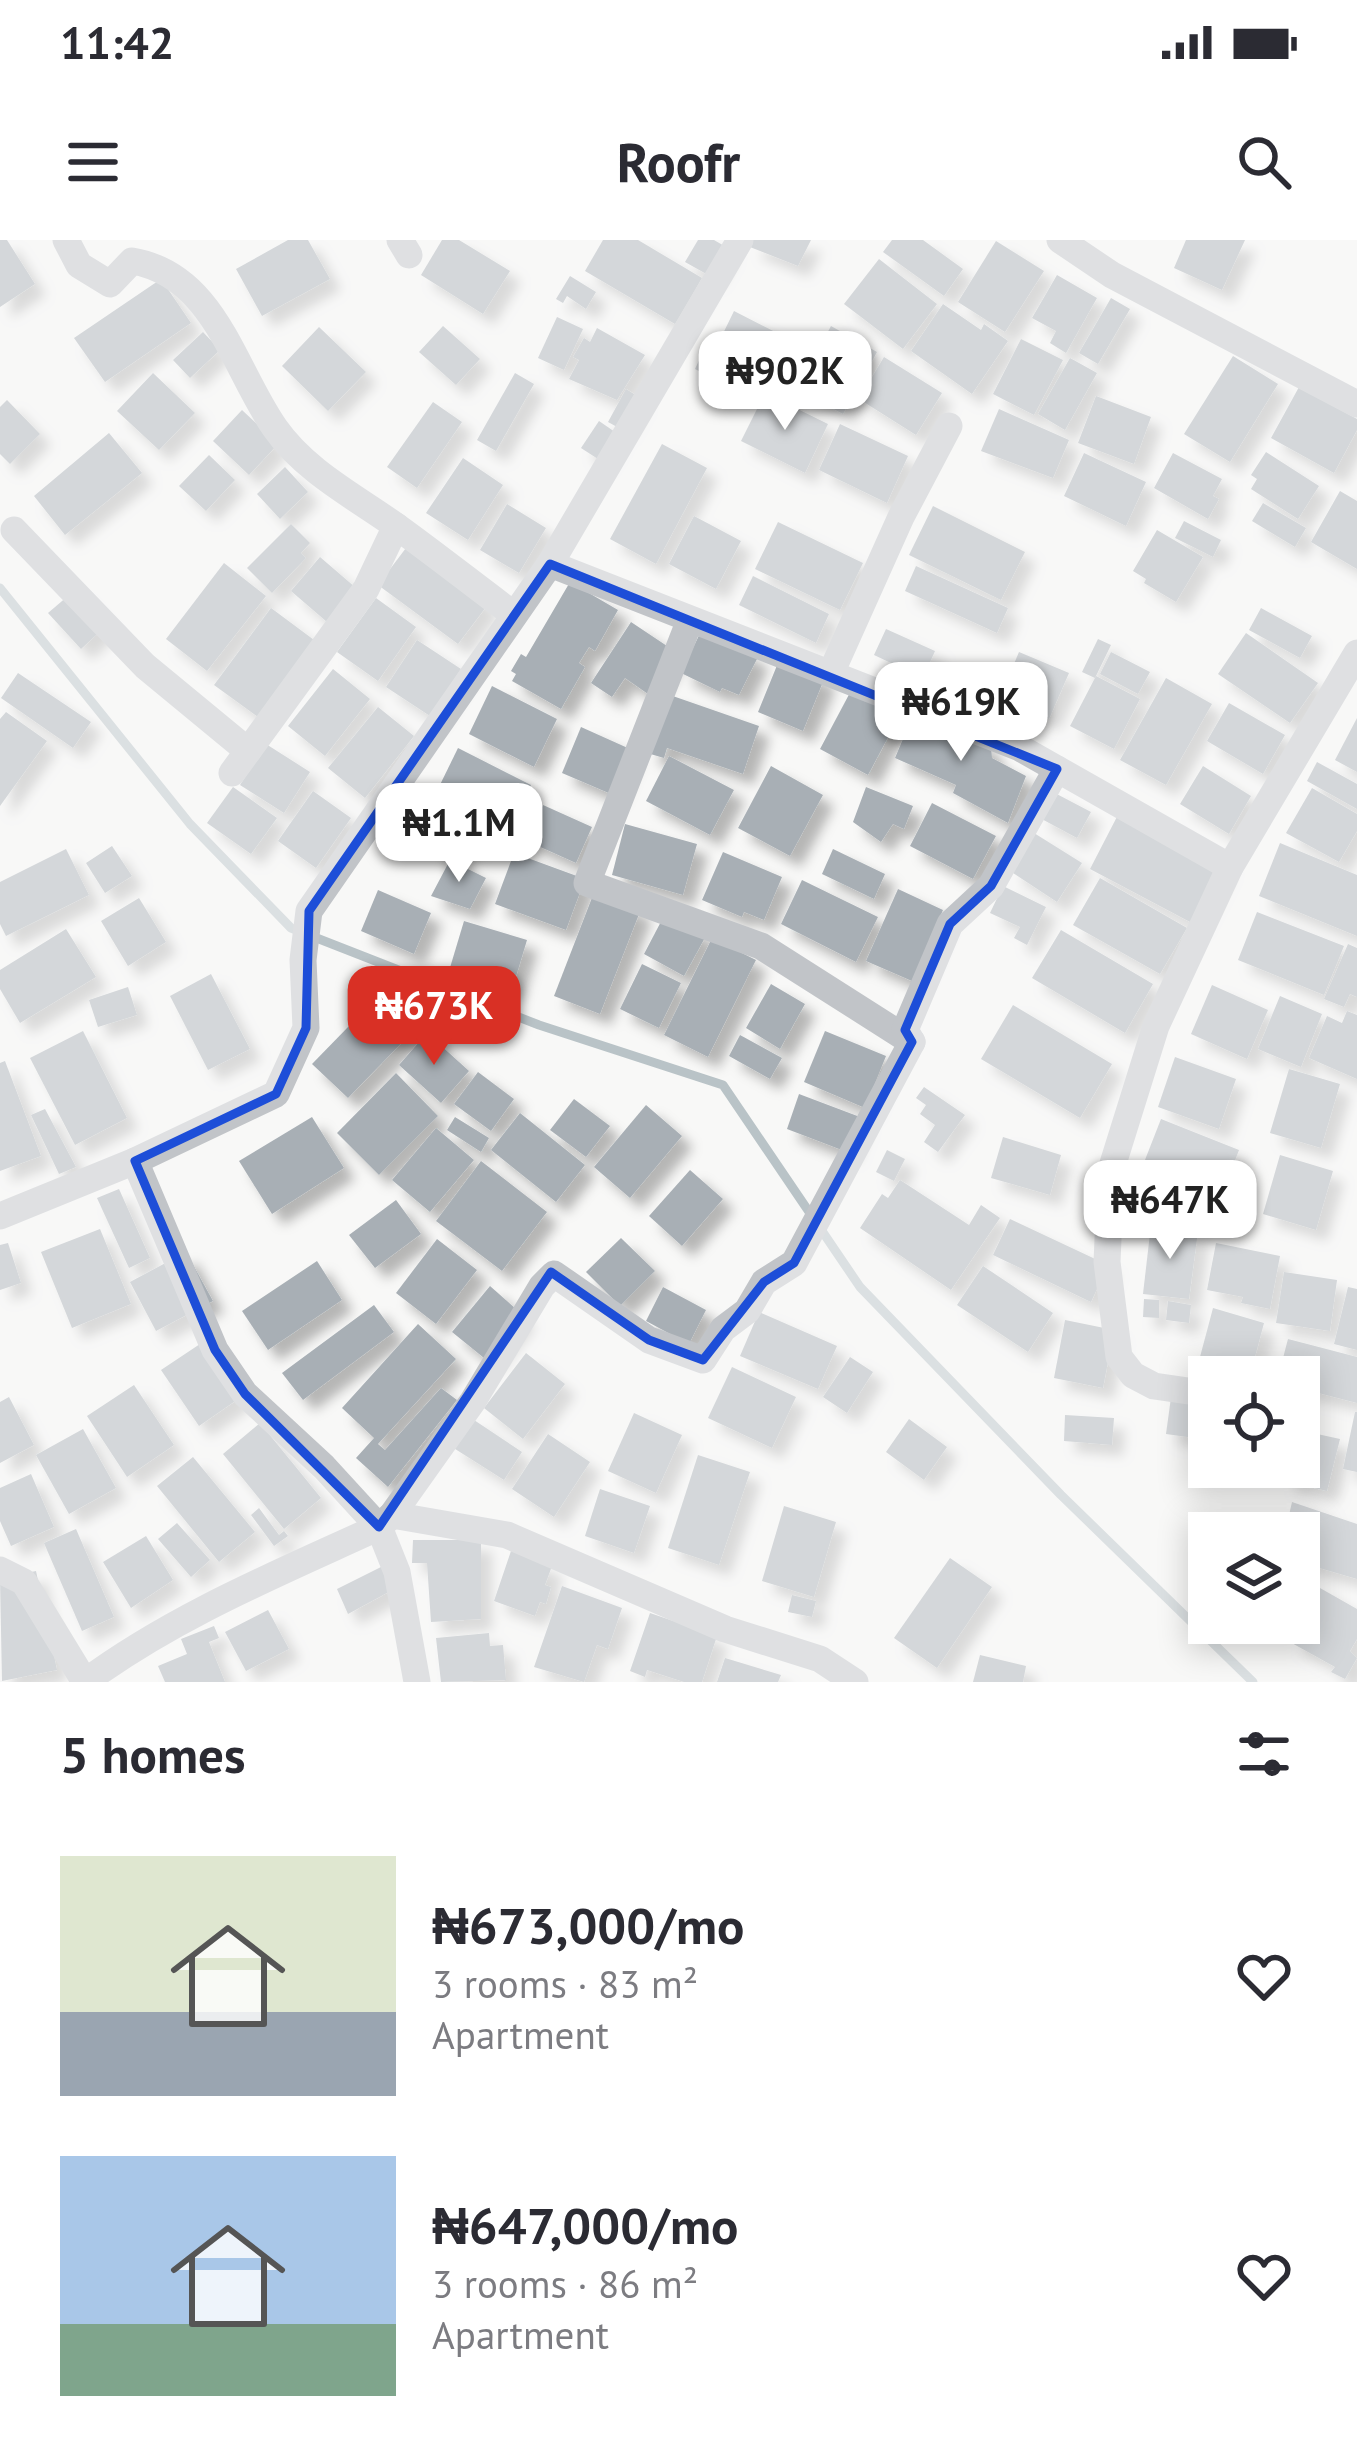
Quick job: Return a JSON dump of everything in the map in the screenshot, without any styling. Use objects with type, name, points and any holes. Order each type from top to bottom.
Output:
[{"type":"street","points":[[66,240],[79,265],[110,284],[132,261],[155,265],[180,280],[215,319],[276,429],[310,466],[513,614]]},
{"type":"street","points":[[0,1216],[135,1161],[276,1094],[306,1028],[303,960],[309,910],[550,564],[740,240]]},
{"type":"street","points":[[1060,240],[1112,275],[1357,404]]},
{"type":"street","points":[[831,674],[901,517],[949,426]]},
{"type":"street","points":[[14,530],[240,762],[366,590],[396,526]]},
{"type":"street","points":[[550,564],[1020,748],[1230,867]]},
{"type":"street","points":[[690,620],[587,884],[761,946],[912,1042]]},
{"type":"street","points":[[1188,1391],[1154,1386],[1132,1375],[1119,1357],[1107,1262],[1112,1170],[1150,1046],[1230,867],[1357,652]]},
{"type":"street","points":[[912,1042],[905,1030],[950,924],[991,886],[1057,769]]},
{"type":"street","points":[[0,1570],[24,1582],[85,1682],[234,1594],[386,1521],[472,1401],[554,1274],[649,1340],[704,1360],[723,1329],[747,1311],[764,1282],[794,1263],[912,1042]]},
{"type":"street","points":[[135,1161],[215,1350],[245,1394],[386,1521],[507,1535],[725,1629],[820,1659],[855,1682]]},
{"type":"street","points":[[386,1521],[417,1682]]},
{"type":"highlighted area","points":[[550,564],[1057,769],[991,886],[950,924],[905,1030],[912,1042],[794,1263],[764,1282],[703,1360],[649,1340],[551,1272],[379,1527],[245,1394],[215,1350],[135,1161],[276,1094],[306,1028],[309,911]]},
{"type":"building","points":[[0,240],[7,240],[35,284],[0,307]]},
{"type":"building","points":[[288,240],[308,240],[330,279],[262,316],[236,269]]},
{"type":"building","points":[[442,240],[459,240],[510,271],[483,314],[421,275]]},
{"type":"building","points":[[603,240],[638,240],[702,278],[675,324],[585,271]]},
{"type":"building","points":[[698,240],[714,240],[726,247],[710,276],[685,262]]},
{"type":"building","points":[[753,240],[811,240],[798,266],[750,247]]},
{"type":"building","points":[[892,240],[923,240],[963,269],[944,296],[883,252]]},
{"type":"building","points":[[1186,240],[1245,240],[1222,290],[1174,268]]},
{"type":"building","points":[[996,241],[1044,271],[1005,332],[958,302]]},
{"type":"building","points":[[879,259],[937,304],[903,349],[844,304]]},
{"type":"building","points":[[1057,275],[1097,298],[1066,353],[1050,343],[1056,331],[1032,318]]},
{"type":"building","points":[[570,276],[596,292],[586,309],[567,296],[563,303],[556,299]]},
{"type":"building","points":[[161,279],[191,323],[105,382],[74,338]]},
{"type":"building","points":[[1111,298],[1130,309],[1098,364],[1079,353]]},
{"type":"building","points":[[943,304],[981,330],[984,324],[1008,341],[972,394],[911,351]]},
{"type":"building","points":[[734,311],[783,336],[756,385],[726,369],[720,382],[695,369],[704,350],[713,354]]},
{"type":"building","points":[[557,317],[583,329],[564,370],[538,358]]},
{"type":"building","points":[[443,326],[480,359],[456,385],[419,352]]},
{"type":"building","points":[[831,326],[877,352],[843,414],[797,389]]},
{"type":"building","points":[[319,327],[366,372],[328,411],[282,366]]},
{"type":"building","points":[[597,328],[645,355],[617,400],[569,379],[579,360],[573,357],[584,338],[590,342]]},
{"type":"building","points":[[203,332],[220,350],[190,378],[173,360]]},
{"type":"building","points":[[794,338],[809,348],[784,386],[769,375]]},
{"type":"building","points":[[1021,339],[1063,360],[1034,415],[993,394]]},
{"type":"building","points":[[1233,356],[1278,384],[1230,462],[1184,434]]},
{"type":"building","points":[[884,357],[942,393],[916,435],[859,399]]},
{"type":"building","points":[[1070,358],[1097,373],[1065,430],[1038,414]]},
{"type":"building","points":[[153,373],[195,413],[159,450],[117,411]]},
{"type":"building","points":[[515,373],[534,384],[496,451],[477,440]]},
{"type":"building","points":[[1299,387],[1357,419],[1357,430],[1334,473],[1271,438]]},
{"type":"building","points":[[626,389],[637,396],[619,428],[608,422]]},
{"type":"building","points":[[765,393],[828,424],[805,473],[741,441]]},
{"type":"building","points":[[1096,396],[1151,417],[1134,464],[1078,443]]},
{"type":"building","points":[[7,400],[40,434],[10,464],[0,454],[0,407]]},
{"type":"building","points":[[433,402],[462,422],[417,488],[387,467]]},
{"type":"building","points":[[999,409],[1069,440],[1053,478],[981,451]]},
{"type":"building","points":[[242,410],[278,444],[249,475],[213,441]]},
{"type":"building","points":[[599,421],[615,432],[598,459],[581,448]]},
{"type":"building","points":[[840,424],[908,456],[887,503],[819,470]]},
{"type":"building","points":[[109,433],[142,473],[65,535],[34,496]]},
{"type":"building","points":[[662,444],[707,468],[656,564],[610,539]]},
{"type":"building","points":[[1266,452],[1319,486],[1298,519],[1251,489],[1257,479],[1251,475]]},
{"type":"building","points":[[1084,453],[1146,482],[1126,526],[1064,496]]},
{"type":"building","points":[[1173,453],[1222,479],[1213,496],[1219,499],[1208,519],[1154,488]]},
{"type":"building","points":[[209,455],[235,480],[206,511],[179,486]]},
{"type":"building","points":[[463,458],[503,485],[468,540],[426,513]]},
{"type":"building","points":[[285,467],[308,492],[280,519],[257,494]]},
{"type":"building","points":[[1340,491],[1357,501],[1357,569],[1311,542]]},
{"type":"building","points":[[1263,503],[1306,528],[1295,547],[1252,521]]},
{"type":"building","points":[[507,504],[546,528],[519,573],[480,550]]},
{"type":"building","points":[[933,506],[1025,552],[1001,600],[909,555]]},
{"type":"building","points":[[694,516],[741,541],[716,589],[669,564]]},
{"type":"building","points":[[1184,521],[1221,540],[1213,557],[1175,538]]},
{"type":"building","points":[[778,522],[863,563],[840,610],[755,569]]},
{"type":"building","points":[[291,524],[310,543],[301,553],[306,558],[272,593],[247,568]]},
{"type":"building","points":[[1157,530],[1203,557],[1176,602],[1133,571]]},
{"type":"building","points":[[409,544],[489,603],[458,644],[378,585]]},
{"type":"building","points":[[320,557],[356,588],[327,622],[291,591]]},
{"type":"building","points":[[224,563],[266,596],[207,671],[166,639]]},
{"type":"building","points":[[916,566],[1008,608],[997,633],[905,591]]},
{"type":"building","points":[[753,576],[829,614],[816,643],[739,605]]},
{"type":"building","points":[[570,582],[618,610],[595,651],[589,647],[579,663],[585,667],[561,709],[512,681],[516,674],[511,671],[521,654],[526,657]]},
{"type":"building","points":[[75,590],[107,625],[81,649],[48,613]]},
{"type":"building","points":[[376,598],[416,627],[378,681],[337,652]]},
{"type":"building","points":[[271,608],[314,640],[258,717],[214,685]]},
{"type":"building","points":[[1261,608],[1312,636],[1300,658],[1249,630]]},
{"type":"building","points":[[631,622],[676,652],[648,694],[625,678],[612,697],[591,683]]},
{"type":"building","points":[[702,629],[758,657],[739,695],[722,688],[720,692],[681,673]]},
{"type":"building","points":[[886,629],[935,651],[923,678],[874,655]]},
{"type":"building","points":[[1246,633],[1318,683],[1290,723],[1218,674]]},
{"type":"building","points":[[1098,639],[1111,645],[1095,678],[1082,672]]},
{"type":"building","points":[[417,640],[461,669],[430,716],[386,687]]},
{"type":"building","points":[[1019,652],[1069,673],[1049,719],[1000,697]]},
{"type":"building","points":[[1111,652],[1150,672],[1138,694],[1100,674]]},
{"type":"building","points":[[780,658],[825,677],[803,731],[758,712]]},
{"type":"building","points":[[333,669],[370,699],[325,756],[288,726]]},
{"type":"building","points":[[990,672],[1003,677],[993,702],[979,696]]},
{"type":"building","points":[[18,673],[91,722],[73,748],[1,698]]},
{"type":"building","points":[[1096,676],[1140,699],[1114,749],[1070,726]]},
{"type":"building","points":[[1166,678],[1212,704],[1166,785],[1120,760]]},
{"type":"building","points":[[492,686],[557,719],[534,767],[469,734]]},
{"type":"building","points":[[853,687],[901,713],[868,775],[820,749]]},
{"type":"building","points":[[667,694],[759,726],[743,774],[667,748],[664,758],[647,753]]},
{"type":"building","points":[[1229,703],[1285,735],[1263,774],[1207,741]]},
{"type":"building","points":[[378,707],[414,736],[365,798],[328,768]]},
{"type":"building","points":[[916,708],[991,747],[992,758],[1026,776],[1008,823],[953,793],[956,785],[895,758]]},
{"type":"building","points":[[6,712],[47,741],[0,806],[0,719]]},
{"type":"building","points":[[1357,718],[1357,772],[1335,760]]},
{"type":"building","points":[[581,727],[630,749],[611,794],[562,773]]},
{"type":"building","points":[[266,744],[310,772],[284,813],[240,785]]},
{"type":"building","points":[[458,748],[531,785],[508,831],[435,795]]},
{"type":"building","points":[[669,756],[734,790],[710,835],[646,801]]},
{"type":"building","points":[[1317,762],[1357,784],[1357,809],[1307,781]]},
{"type":"building","points":[[771,766],[823,795],[790,856],[738,828]]},
{"type":"building","points":[[1203,766],[1251,796],[1229,834],[1180,804]]},
{"type":"building","points":[[233,787],[277,818],[251,854],[207,823]]},
{"type":"building","points":[[866,787],[913,806],[904,829],[893,824],[881,842],[853,822]]},
{"type":"building","points":[[1312,788],[1357,814],[1357,831],[1339,862],[1286,833]]},
{"type":"building","points":[[313,791],[351,818],[316,868],[278,841]]},
{"type":"building","points":[[1051,791],[1091,812],[1077,838],[1038,817]]},
{"type":"building","points":[[426,797],[481,821],[471,846],[459,841],[455,850],[412,831]]},
{"type":"building","points":[[932,803],[996,836],[973,879],[910,846]]},
{"type":"building","points":[[543,805],[592,827],[576,863],[527,841]]},
{"type":"building","points":[[1121,809],[1223,863],[1192,923],[1090,869]]},
{"type":"building","points":[[625,824],[697,844],[683,895],[612,875]]},
{"type":"building","points":[[1034,833],[1082,863],[1057,902],[1010,871]]},
{"type":"building","points":[[1280,843],[1357,875],[1357,936],[1259,896]]},
{"type":"building","points":[[112,846],[132,876],[105,893],[86,863]]},
{"type":"building","points":[[66,849],[89,895],[6,936],[0,924],[0,882]]},
{"type":"building","points":[[833,849],[885,874],[874,899],[822,874]]},
{"type":"building","points":[[723,852],[782,877],[764,920],[744,912],[742,917],[702,900]]},
{"type":"building","points":[[514,853],[585,879],[566,930],[495,904]]},
{"type":"building","points":[[450,860],[464,860],[464,867],[486,878],[470,909],[431,896]]},
{"type":"building","points":[[1100,878],[1187,928],[1160,974],[1073,925]]},
{"type":"building","points":[[802,880],[878,917],[856,962],[781,924]]},
{"type":"building","points":[[1003,886],[1046,907],[1027,945],[1014,938],[1020,927],[990,913]]},
{"type":"building","points":[[898,889],[943,910],[912,981],[866,961]]},
{"type":"building","points":[[378,890],[431,913],[414,954],[361,931]]},
{"type":"building","points":[[595,890],[641,909],[600,1014],[554,996]]},
{"type":"building","points":[[139,898],[166,942],[128,966],[101,921]]},
{"type":"building","points":[[666,912],[707,934],[684,976],[644,954]]},
{"type":"building","points":[[1257,912],[1344,946],[1324,995],[1238,960]]},
{"type":"building","points":[[464,921],[527,940],[512,990],[449,971]]},
{"type":"building","points":[[66,929],[96,977],[20,1023],[0,989],[0,970]]},
{"type":"building","points":[[1061,930],[1153,984],[1125,1033],[1032,978]]},
{"type":"building","points":[[712,938],[756,960],[708,1057],[664,1035]]},
{"type":"building","points":[[1348,944],[1357,948],[1357,997],[1350,994],[1344,1007],[1324,999]]},
{"type":"building","points":[[642,964],[681,983],[659,1028],[620,1009]]},
{"type":"building","points":[[211,974],[250,1049],[208,1070],[170,996]]},
{"type":"building","points":[[771,984],[805,1004],[780,1049],[746,1028]]},
{"type":"building","points":[[1212,985],[1268,1010],[1247,1059],[1191,1034]]},
{"type":"building","points":[[128,987],[137,1015],[98,1027],[89,1000]]},
{"type":"building","points":[[387,987],[422,1022],[348,1098],[312,1064]]},
{"type":"building","points":[[1280,996],[1322,1014],[1301,1067],[1258,1049]]},
{"type":"building","points":[[1013,1005],[1112,1064],[1080,1118],[981,1059]]},
{"type":"building","points":[[1347,1011],[1357,1015],[1357,1079],[1309,1058],[1327,1016],[1342,1023]]},
{"type":"building","points":[[83,1031],[127,1118],[75,1145],[30,1058]]},
{"type":"building","points":[[825,1031],[886,1056],[865,1108],[804,1082]]},
{"type":"building","points":[[427,1033],[469,1071],[441,1103],[399,1065]]},
{"type":"building","points":[[740,1035],[782,1058],[770,1079],[729,1056]]},
{"type":"building","points":[[1175,1057],[1236,1079],[1219,1129],[1158,1107]]},
{"type":"building","points":[[5,1061],[41,1156],[0,1171],[0,1063]]},
{"type":"building","points":[[1289,1069],[1340,1084],[1321,1148],[1270,1133]]},
{"type":"building","points":[[478,1072],[514,1099],[491,1131],[454,1104]]},
{"type":"building","points":[[396,1073],[438,1116],[379,1175],[337,1133]]},
{"type":"building","points":[[924,1087],[965,1115],[938,1152],[924,1142],[935,1125],[920,1114],[926,1105],[916,1098]]},
{"type":"building","points":[[799,1094],[860,1117],[847,1152],[787,1129]]},
{"type":"building","points":[[574,1099],[610,1126],[586,1157],[550,1130]]},
{"type":"building","points":[[646,1105],[682,1136],[630,1198],[594,1167]]},
{"type":"building","points":[[45,1109],[76,1167],[59,1174],[31,1115]]},
{"type":"building","points":[[520,1113],[585,1165],[556,1202],[491,1150]]},
{"type":"building","points":[[312,1117],[344,1168],[272,1214],[239,1161]]},
{"type":"building","points":[[455,1117],[489,1138],[481,1152],[447,1130]]},
{"type":"building","points":[[1161,1119],[1239,1150],[1221,1197],[1143,1165]]},
{"type":"building","points":[[436,1128],[474,1160],[430,1212],[392,1180]]},
{"type":"building","points":[[1003,1137],[1061,1155],[1050,1195],[991,1178]]},
{"type":"building","points":[[887,1150],[905,1159],[894,1181],[876,1172]]},
{"type":"building","points":[[1280,1155],[1333,1171],[1316,1230],[1263,1214]]},
{"type":"building","points":[[481,1161],[547,1212],[502,1271],[436,1221]]},
{"type":"building","points":[[690,1170],[723,1199],[682,1246],[649,1216]]},
{"type":"building","points":[[900,1180],[969,1225],[981,1205],[1000,1218],[951,1290],[860,1228],[882,1194],[888,1198]]},
{"type":"building","points":[[119,1189],[150,1258],[129,1268],[97,1198]]},
{"type":"building","points":[[396,1200],[421,1234],[375,1268],[349,1235]]},
{"type":"building","points":[[1010,1219],[1108,1265],[1091,1302],[993,1255]]},
{"type":"building","points":[[1151,1225],[1198,1231],[1189,1299],[1143,1294]]},
{"type":"building","points":[[100,1229],[131,1304],[72,1328],[41,1252]]},
{"type":"building","points":[[621,1238],[655,1271],[620,1306],[586,1272]]},
{"type":"building","points":[[437,1239],[477,1270],[436,1324],[396,1293]]},
{"type":"building","points":[[8,1243],[21,1283],[0,1290],[0,1245]]},
{"type":"building","points":[[1216,1243],[1280,1256],[1270,1309],[1241,1303],[1243,1297],[1207,1290]]},
{"type":"building","points":[[186,1252],[213,1301],[156,1331],[130,1282]]},
{"type":"building","points":[[317,1261],[342,1300],[268,1350],[242,1311]]},
{"type":"building","points":[[983,1266],[1053,1313],[1028,1352],[957,1305]]},
{"type":"building","points":[[1284,1272],[1337,1280],[1330,1331],[1276,1323]]},
{"type":"building","points":[[490,1286],[525,1317],[489,1362],[452,1332]]},
{"type":"building","points":[[663,1287],[706,1310],[689,1344],[646,1321]]},
{"type":"building","points":[[1348,1287],[1357,1289],[1357,1350],[1334,1344]]},
{"type":"building","points":[[1144,1299],[1159,1300],[1159,1318],[1143,1317]]},
{"type":"building","points":[[1168,1301],[1191,1305],[1189,1323],[1166,1320]]},
{"type":"building","points":[[374,1305],[394,1332],[303,1400],[282,1373]]},
{"type":"building","points":[[1213,1308],[1264,1323],[1255,1356],[1200,1356]]},
{"type":"building","points":[[759,1312],[837,1346],[818,1389],[740,1356]]},
{"type":"building","points":[[1065,1320],[1114,1330],[1103,1388],[1054,1378]]},
{"type":"building","points":[[418,1324],[456,1359],[378,1444],[385,1450],[441,1388],[457,1400],[388,1487],[356,1458],[374,1438],[342,1408]]},
{"type":"building","points":[[1288,1339],[1357,1357],[1357,1403],[1320,1393],[1320,1356],[1284,1356]]},
{"type":"building","points":[[203,1342],[241,1397],[199,1426],[161,1370]]},
{"type":"building","points":[[526,1353],[565,1384],[523,1439],[484,1408]]},
{"type":"building","points":[[850,1357],[873,1372],[847,1413],[823,1397]]},
{"type":"building","points":[[732,1367],[796,1397],[772,1448],[708,1418]]},
{"type":"building","points":[[1173,1383],[1188,1385],[1188,1437],[1166,1434]]},
{"type":"building","points":[[134,1385],[174,1445],[127,1477],[87,1416]]},
{"type":"building","points":[[9,1397],[34,1445],[0,1463],[0,1402]]},
{"type":"building","points":[[1357,1412],[1357,1472],[1343,1469]]},
{"type":"building","points":[[634,1413],[682,1435],[656,1493],[608,1471]]},
{"type":"building","points":[[1065,1415],[1114,1418],[1112,1445],[1064,1441]]},
{"type":"building","points":[[471,1418],[522,1452],[504,1480],[452,1447]]},
{"type":"building","points":[[909,1419],[947,1447],[924,1480],[886,1452]]},
{"type":"building","points":[[260,1423],[321,1498],[284,1529],[223,1454]]},
{"type":"building","points":[[83,1429],[116,1488],[69,1514],[36,1455]]},
{"type":"building","points":[[548,1434],[590,1462],[554,1517],[512,1489]]},
{"type":"building","points":[[1320,1435],[1340,1439],[1327,1491],[1314,1488],[1320,1488]]},
{"type":"building","points":[[698,1455],[750,1472],[719,1565],[668,1548]]},
{"type":"building","points":[[193,1457],[255,1532],[219,1562],[157,1486]]},
{"type":"building","points":[[31,1474],[54,1527],[11,1546],[0,1521],[0,1488]]},
{"type":"building","points":[[600,1489],[650,1506],[634,1553],[585,1536]]},
{"type":"building","points":[[1292,1502],[1357,1524],[1357,1579],[1320,1568],[1320,1512],[1290,1512]]},
{"type":"building","points":[[784,1506],[836,1522],[814,1597],[762,1581]]},
{"type":"building","points":[[259,1508],[279,1535],[284,1531],[288,1536],[274,1546],[251,1515]]},
{"type":"building","points":[[177,1523],[210,1560],[191,1577],[158,1539]]},
{"type":"building","points":[[76,1529],[114,1617],[82,1631],[44,1543]]},
{"type":"building","points":[[146,1536],[173,1580],[131,1608],[103,1562]]},
{"type":"building","points":[[413,1540],[481,1540],[481,1619],[431,1622],[427,1563],[412,1563]]},
{"type":"building","points":[[511,1551],[552,1566],[545,1585],[551,1587],[546,1604],[540,1602],[535,1616],[494,1601]]},
{"type":"building","points":[[950,1558],[992,1587],[937,1668],[894,1638]]},
{"type":"building","points":[[387,1564],[396,1588],[348,1614],[337,1589]]},
{"type":"building","points":[[36,1571],[57,1670],[2,1681],[0,1579]]},
{"type":"building","points":[[562,1586],[622,1608],[608,1649],[597,1645],[584,1682],[534,1667]]},
{"type":"building","points":[[1320,1588],[1357,1609],[1357,1639],[1350,1651],[1357,1658],[1345,1679],[1331,1672],[1335,1667],[1294,1644],[1320,1644]]},
{"type":"building","points":[[792,1595],[816,1601],[812,1617],[788,1612]]},
{"type":"building","points":[[268,1610],[289,1649],[246,1671],[225,1632]]},
{"type":"building","points":[[650,1613],[717,1636],[702,1682],[684,1682],[647,1670],[645,1677],[630,1671]]},
{"type":"building","points":[[214,1626],[219,1638],[209,1642],[225,1682],[165,1682],[158,1666],[187,1654],[181,1639]]},
{"type":"building","points":[[489,1633],[490,1646],[503,1645],[506,1680],[441,1682],[436,1638]]},
{"type":"building","points":[[980,1655],[1026,1666],[1023,1682],[973,1682]]},
{"type":"building","points":[[725,1658],[781,1675],[778,1682],[717,1682]]},
{"type":"waterway","points":[[0,588],[190,824],[291,928],[539,1025],[723,1085],[860,1287],[1061,1495],[1253,1682]]}]
